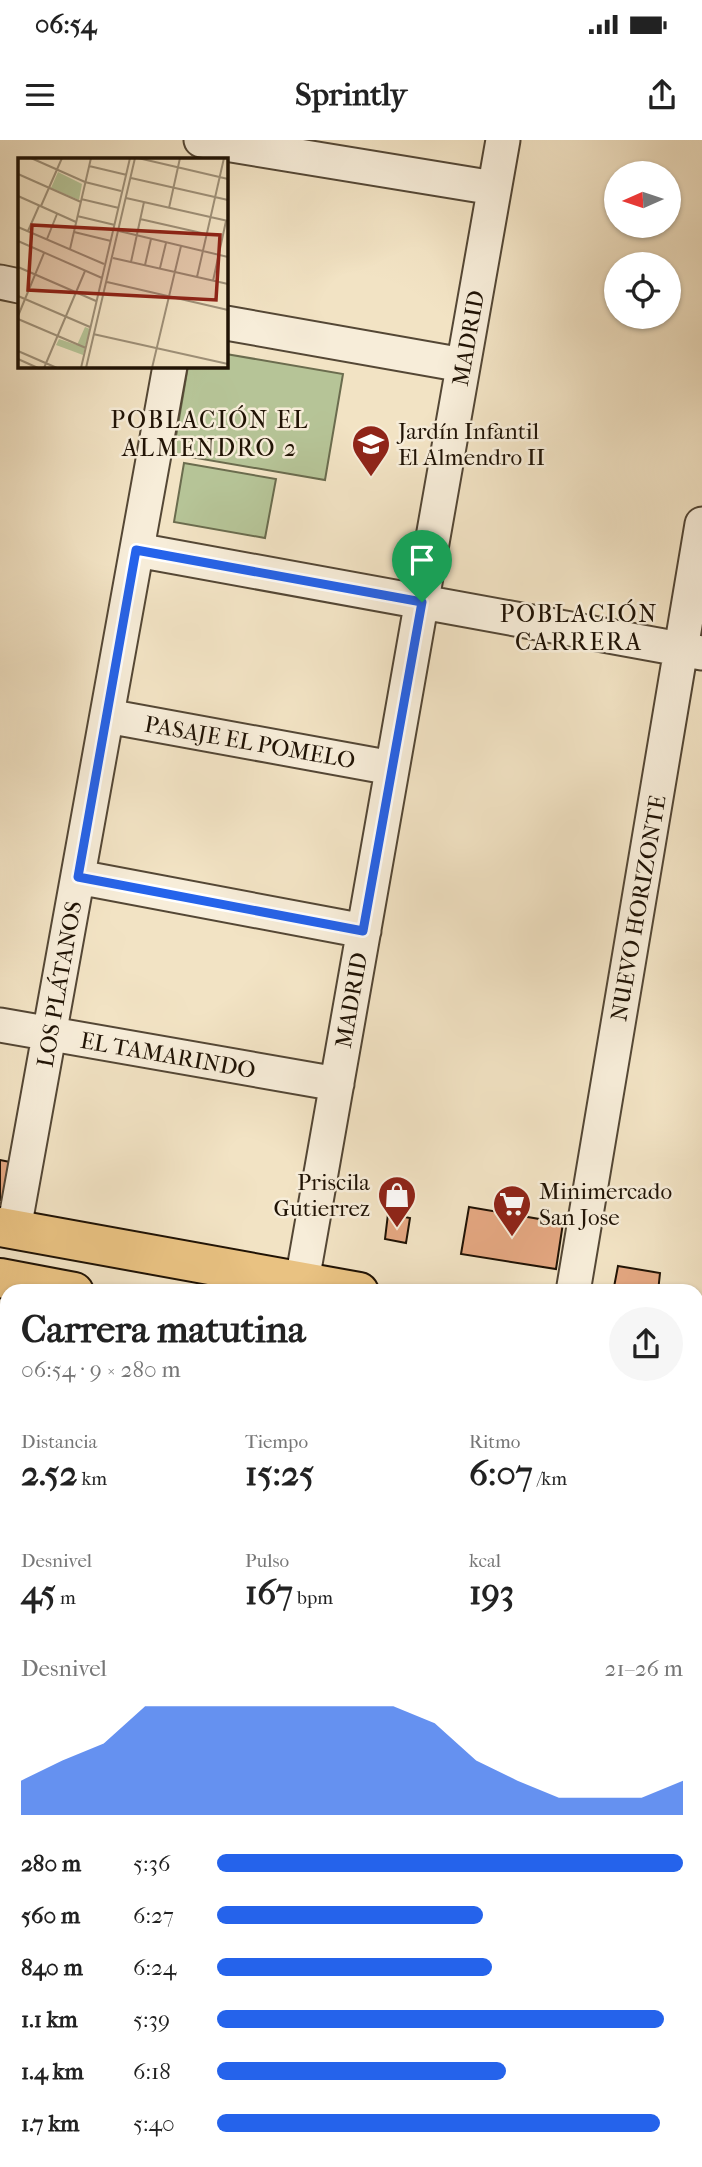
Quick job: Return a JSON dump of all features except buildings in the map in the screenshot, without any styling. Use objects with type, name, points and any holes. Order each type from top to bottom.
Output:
[{"type":"main road","points":[[7,1228],[318,1284]]},
{"type":"main road","points":[[0,1278],[32,1284]]},
{"type":"street","name":"MADRID","points":[[302,1281],[503,140]]},
{"type":"street","points":[[207,145],[494,188]]},
{"type":"street","points":[[0,283],[18,286]]},
{"type":"street","points":[[228,323],[463,365]]},
{"type":"street","name":"LOS PLÁTANOS","points":[[7,1228],[50,1034],[170,368]]},
{"type":"street","name":"NUEVO HORIZONTE","points":[[574,1284],[692,651],[702,524]]},
{"type":"street","points":[[136,550],[692,651]]},
{"type":"street","name":"PASAJE EL POMELO","points":[[107,716],[392,768]]},
{"type":"street","points":[[78,877],[363,931]]},
{"type":"street","name":"EL TAMARINDO","points":[[0,1026],[337,1084]]},
{"type":"green space","name":"POBLACIÓN EL ALMENDRO 2","points":[[228,354],[343,374],[325,480],[173,454],[188,368],[228,368]]},
{"type":"green space","points":[[184,463],[276,479],[265,538],[174,522]]},
{"type":"place","name":"Jardín Infantil El Almendro II","points":[[371,478]]},
{"type":"place","name":"Priscila Gutierrez","points":[[397,1229]]},
{"type":"place","name":"Minimercado San Jose","points":[[512,1238]]},
{"type":"district","name":"POBLACIÓN EL ALMENDRO 2","points":[[210,434]]},
{"type":"district","name":"POBLACIÓN CARRERA","points":[[579,628]]},
{"type":"route","points":[[136,550],[422,602],[363,931],[78,877],[136,550]]}]
